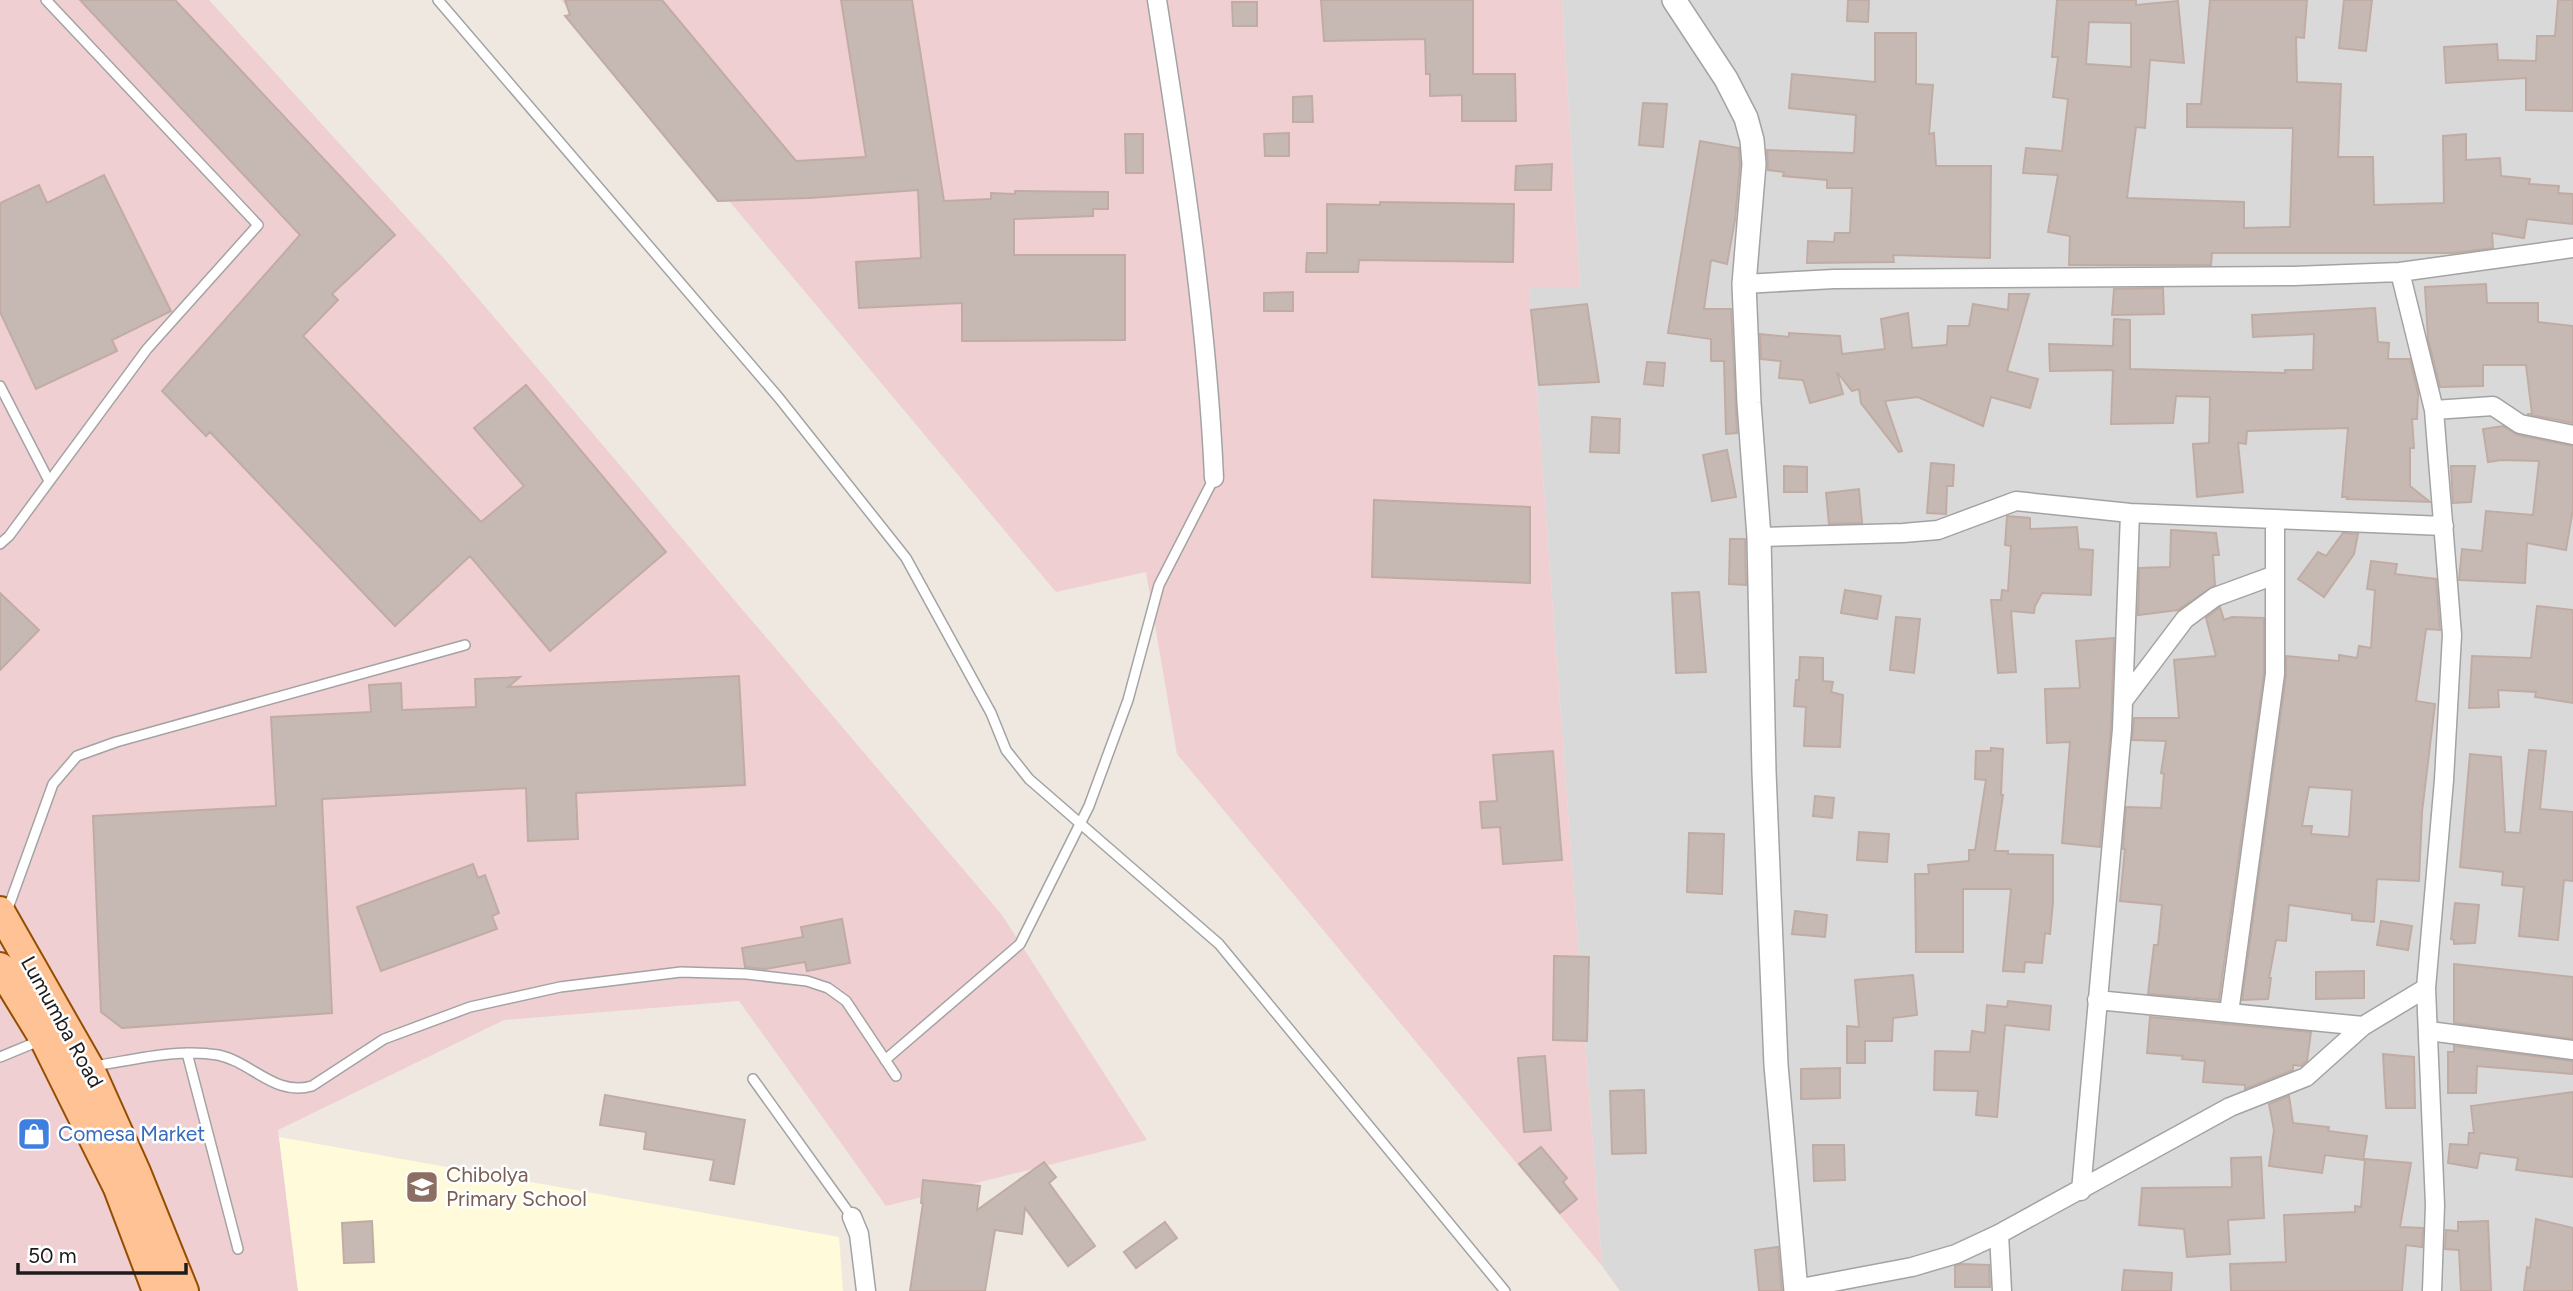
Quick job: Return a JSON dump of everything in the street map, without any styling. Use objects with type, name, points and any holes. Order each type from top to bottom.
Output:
[{"type":"main road","name":"Lumumba Road","points":[[2,914],[89,1067],[136,1172],[184,1291]]},
{"type":"main road","name":"Lumumba Road","points":[[0,967],[44,1039],[118,1188],[157,1291]]},
{"type":"street","points":[[1157,0],[1186,185],[1212,425],[1214,478]]},
{"type":"street","points":[[1674,0],[1726,79],[1746,118],[1754,163],[1744,284],[1759,537],[1764,772],[1775,1051],[1796,1290],[1912,1267],[1956,1254],[1999,1234],[2230,1107],[2306,1077],[2363,1026],[2426,988]]},
{"type":"street","points":[[1744,284],[1834,279],[2294,276],[2400,272],[2573,248]]},
{"type":"street","points":[[2400,272],[2434,410],[2452,635],[2444,780],[2426,988],[2435,1206],[2432,1291]]},
{"type":"street","points":[[2434,410],[2493,406],[2520,424],[2573,435]]},
{"type":"street","points":[[1759,537],[1903,534],[1938,530],[2016,501],[2130,513],[2444,526]]},
{"type":"street","points":[[2081,1191],[2123,701],[2130,513]]},
{"type":"street","points":[[2229,1013],[2275,674],[2275,519]]},
{"type":"street","points":[[2123,701],[2185,620],[2215,597],[2275,575]]},
{"type":"street","points":[[2097,1000],[2363,1026]]},
{"type":"street","points":[[2429,1031],[2573,1050]]},
{"type":"street","points":[[852,1217],[859,1234],[866,1291]]},
{"type":"street","points":[[1999,1234],[2002,1291]]},
{"type":"lane","points":[[0,544],[9,536],[147,349],[258,225],[46,0]]},
{"type":"lane","points":[[438,0],[779,398],[906,558],[991,713],[1006,750],[1029,779],[1219,944],[1505,1291]]},
{"type":"lane","points":[[0,386],[50,481]]},
{"type":"lane","points":[[885,1060],[1020,944],[1080,823],[1128,700],[1160,584],[1214,478]]},
{"type":"lane","points":[[2,914],[52,784],[77,756],[116,742],[465,645]]},
{"type":"lane","points":[[89,1067],[187,1053],[218,1055],[277,1085],[300,1090],[312,1086],[384,1039],[470,1007],[560,987],[681,972],[794,979],[828,988],[846,1001],[896,1076]]},
{"type":"lane","points":[[0,1057],[44,1039]]},
{"type":"lane","points":[[187,1053],[238,1249]]},
{"type":"lane","points":[[752,1079],[852,1217]]},
{"type":"shaded area","points":[[0,0],[209,0],[448,263],[1002,915],[1147,1140],[886,1206],[739,1001],[504,1020],[278,1130],[298,1291],[0,1291]]},
{"type":"shaded area","points":[[561,0],[1562,0],[1580,288],[1529,288],[1602,1266],[1177,754],[1146,572],[1056,592]]},
{"type":"shaded area","points":[[1562,0],[2573,0],[2573,1291],[1620,1291],[1602,1266],[1529,288],[1580,288]]},
{"type":"shaded area","name":"Chibolya Primary School","points":[[279,1137],[839,1237],[843,1291],[298,1291]]},
{"type":"building","points":[[80,0],[175,0],[395,235],[332,294],[338,300],[303,336],[481,522],[524,486],[474,428],[526,385],[666,552],[550,651],[470,556],[395,626],[210,432],[206,436],[162,391],[300,235]]},
{"type":"building","points":[[565,0],[662,0],[796,161],[866,157],[841,0],[912,0],[944,201],[991,199],[991,193],[1015,194],[1015,191],[1108,192],[1108,209],[1093,209],[1093,216],[1014,219],[1014,255],[1125,255],[1125,340],[962,341],[962,303],[859,308],[856,262],[921,258],[918,190],[718,201],[565,16],[570,15]]},
{"type":"building","points":[[1321,0],[1473,0],[1473,74],[1515,74],[1516,121],[1462,121],[1462,95],[1430,96],[1425,39],[1324,41]]},
{"type":"building","points":[[1848,0],[1869,0],[1868,22],[1847,21]]},
{"type":"building","points":[[2057,0],[2136,0],[2136,5],[2178,1],[2184,63],[2150,60],[2145,128],[2136,127],[2127,198],[2244,202],[2244,228],[2290,227],[2293,128],[2187,127],[2187,104],[2201,104],[2210,0],[2307,0],[2304,38],[2296,37],[2297,82],[2341,84],[2338,157],[2373,157],[2374,205],[2444,203],[2443,136],[2466,134],[2466,160],[2500,158],[2501,176],[2530,179],[2529,184],[2559,186],[2558,193],[2573,194],[2573,224],[2527,219],[2524,238],[2492,233],[2493,248],[2453,253],[2212,253],[2211,265],[2069,265],[2070,236],[2048,232],[2058,175],[2023,173],[2026,148],[2062,151],[2068,99],[2053,97],[2058,57],[2052,57]],"holes":[[[2089,22],[2131,23],[2131,67],[2086,64]]]},
{"type":"building","points":[[2344,0],[2372,0],[2366,51],[2339,48]]},
{"type":"building","points":[[2558,0],[2573,0],[2573,111],[2526,110],[2526,78],[2446,83],[2444,47],[2497,44],[2498,60],[2536,61],[2537,36],[2555,36]]},
{"type":"building","points":[[1232,2],[1257,2],[1257,26],[1233,26]]},
{"type":"building","points":[[1875,33],[1916,33],[1916,84],[1933,85],[1929,134],[1934,133],[1936,166],[1991,166],[1990,258],[1893,255],[1894,262],[1807,263],[1808,241],[1834,242],[1835,233],[1850,233],[1852,188],[1827,188],[1827,180],[1783,176],[1784,172],[1768,170],[1767,150],[1854,153],[1856,115],[1789,108],[1792,74],[1875,82]]},
{"type":"building","points":[[1312,96],[1313,122],[1293,122],[1293,97]]},
{"type":"building","points":[[1643,103],[1667,104],[1663,147],[1639,145]]},
{"type":"building","points":[[1289,133],[1289,156],[1265,156],[1264,134]]},
{"type":"building","points":[[1125,134],[1143,134],[1143,173],[1126,173]]},
{"type":"building","points":[[1700,141],[1739,148],[1735,220],[1727,264],[1711,260],[1704,309],[1731,309],[1737,433],[1726,434],[1724,361],[1711,361],[1711,339],[1668,333]]},
{"type":"building","points":[[1552,164],[1551,190],[1515,190],[1516,166]]},
{"type":"building","points":[[104,175],[171,311],[112,340],[117,351],[36,389],[0,312],[0,203],[39,185],[47,203]]},
{"type":"building","points":[[1380,202],[1514,204],[1513,262],[1359,260],[1358,272],[1306,272],[1307,253],[1327,253],[1327,204],[1380,205]]},
{"type":"building","points":[[2486,284],[2487,303],[2538,303],[2538,322],[2573,326],[2573,423],[2527,414],[2532,414],[2526,365],[2483,365],[2483,386],[2440,387],[2428,339],[2425,287]]},
{"type":"building","points":[[2163,288],[2164,314],[2112,315],[2114,289]]},
{"type":"building","points":[[1293,292],[1293,311],[1264,311],[1264,293]]},
{"type":"building","points":[[2009,294],[2029,294],[2007,371],[2038,379],[2030,408],[1991,397],[1983,426],[1918,397],[1885,401],[1902,451],[1899,452],[1861,403],[1859,389],[1852,391],[1837,372],[1843,394],[1810,403],[1803,380],[1779,378],[1781,361],[1761,359],[1760,334],[1789,337],[1789,333],[1840,336],[1842,354],[1885,349],[1881,319],[1908,313],[1912,348],[1947,345],[1948,326],[1969,326],[1973,304],[2008,310]]},
{"type":"building","points":[[1587,304],[1599,382],[1539,385],[1531,310]]},
{"type":"building","points":[[2375,308],[2378,342],[2389,343],[2388,359],[2410,359],[2418,393],[2417,419],[2412,419],[2414,448],[2410,448],[2410,486],[2430,502],[2342,497],[2348,428],[2247,431],[2246,444],[2238,443],[2243,492],[2197,497],[2193,444],[2209,443],[2210,397],[2176,396],[2173,423],[2111,424],[2113,370],[2050,371],[2049,344],[2113,346],[2114,319],[2130,320],[2130,369],[2285,373],[2285,370],[2313,370],[2314,334],[2253,337],[2252,315]]},
{"type":"building","points":[[1647,362],[1665,363],[1663,386],[1644,384]]},
{"type":"building","points":[[1592,417],[1620,419],[1619,453],[1590,452]]},
{"type":"building","points":[[2503,426],[2518,435],[2573,446],[2573,509],[2566,550],[2527,543],[2525,583],[2459,580],[2462,549],[2482,551],[2486,511],[2533,515],[2539,461],[2488,462],[2483,429]]},
{"type":"building","points":[[1727,450],[1736,497],[1712,501],[1703,455]]},
{"type":"building","points":[[1931,463],[1954,465],[1953,486],[1947,486],[1946,514],[1927,513]]},
{"type":"building","points":[[1784,466],[1807,467],[1807,492],[1784,492]]},
{"type":"building","points":[[2451,466],[2475,466],[2471,502],[2453,503]]},
{"type":"building","points":[[1859,489],[1862,523],[1829,524],[1826,493]]},
{"type":"building","points":[[1374,500],[1530,507],[1530,583],[1372,577]]},
{"type":"building","points":[[2007,516],[2030,518],[2030,529],[2077,527],[2079,549],[2093,550],[2091,595],[2042,593],[2034,613],[2011,611],[2016,672],[1998,673],[1991,600],[2001,600],[2002,590],[2008,591],[2011,546],[2005,545]]},
{"type":"building","points":[[2171,530],[2216,533],[2219,555],[2213,555],[2215,585],[2178,610],[2138,615],[2139,568],[2170,567]]},
{"type":"building","points":[[2343,533],[2358,534],[2354,554],[2324,597],[2298,579],[2318,552],[2326,556]]},
{"type":"building","points":[[1730,539],[1745,539],[1746,585],[1729,584]]},
{"type":"building","points":[[2371,561],[2397,564],[2395,574],[2436,579],[2440,630],[2426,629],[2416,701],[2435,704],[2422,812],[2419,881],[2377,879],[2374,922],[2352,920],[2352,914],[2289,905],[2286,941],[2276,940],[2268,999],[2242,1000],[2286,676],[2286,656],[2339,661],[2339,655],[2357,658],[2359,646],[2371,648],[2375,590],[2367,589]],"holes":[[[2309,787],[2352,790],[2349,837],[2311,834],[2312,826],[2302,826]]]},
{"type":"building","points":[[1845,590],[1881,596],[1877,619],[1841,613]]},
{"type":"building","points":[[1699,592],[1706,672],[1676,673],[1672,593]]},
{"type":"building","points":[[0,593],[39,630],[0,670]]},
{"type":"building","points":[[2537,606],[2573,610],[2573,703],[2535,697],[2536,692],[2498,690],[2499,707],[2469,708],[2472,656],[2531,658]]},
{"type":"building","points":[[2220,607],[2224,620],[2232,617],[2264,618],[2264,673],[2219,1000],[2148,994],[2154,945],[2158,945],[2162,905],[2120,901],[2123,849],[2126,807],[2161,808],[2164,774],[2161,773],[2166,741],[2132,740],[2134,718],[2179,718],[2174,660],[2216,656],[2206,618]]},
{"type":"building","points":[[1896,617],[1920,619],[1914,673],[1890,670]]},
{"type":"building","points":[[2114,638],[2111,728],[2100,847],[2062,843],[2070,742],[2047,743],[2045,689],[2080,688],[2076,641]]},
{"type":"building","points":[[1800,657],[1823,658],[1823,681],[1833,682],[1831,692],[1843,695],[1840,747],[1804,746],[1806,707],[1794,706]]},
{"type":"building","points":[[739,676],[745,785],[576,793],[578,839],[528,841],[526,788],[322,799],[332,1013],[122,1028],[101,1012],[93,816],[276,806],[271,717],[371,712],[369,685],[401,683],[402,710],[476,707],[475,679],[520,677],[508,687]]},
{"type":"building","points":[[1991,748],[2003,749],[2003,795],[1995,851],[2053,855],[2050,934],[2045,933],[2042,963],[2025,962],[2024,972],[2003,971],[2011,889],[1963,889],[1963,952],[1916,952],[1915,874],[1929,874],[1928,865],[1969,861],[1969,850],[1975,850],[1986,780],[1975,779],[1976,751],[1991,751]]},
{"type":"building","points":[[2529,750],[2546,751],[2540,809],[2573,812],[2573,881],[2564,880],[2558,940],[2519,936],[2524,887],[2502,885],[2503,872],[2460,867],[2470,754],[2501,757],[2505,832],[2520,833]]},
{"type":"building","points":[[1553,751],[1562,860],[1503,864],[1500,827],[1482,828],[1480,802],[1497,801],[1493,755]]},
{"type":"building","points":[[1815,796],[1834,798],[1832,818],[1813,816]]},
{"type":"building","points":[[1859,832],[1889,834],[1887,862],[1857,860]]},
{"type":"building","points":[[1689,833],[1724,834],[1722,894],[1687,892]]},
{"type":"building","points":[[473,864],[478,878],[485,875],[499,913],[492,916],[497,929],[381,971],[357,907]]},
{"type":"building","points":[[2455,903],[2479,905],[2475,943],[2454,944],[2451,939]]},
{"type":"building","points":[[1795,911],[1827,915],[1825,937],[1792,934]]},
{"type":"building","points":[[842,919],[850,963],[807,971],[805,962],[765,969],[745,967],[742,948],[803,937],[801,927]]},
{"type":"building","points":[[2381,921],[2412,926],[2408,950],[2377,945]]},
{"type":"building","points":[[1554,956],[1589,957],[1587,1041],[1553,1040]]},
{"type":"building","points":[[2454,964],[2573,977],[2573,1039],[2454,1023]]},
{"type":"building","points":[[2364,971],[2364,998],[2316,999],[2316,972]]},
{"type":"building","points":[[1913,975],[1917,1015],[1893,1018],[1892,1041],[1865,1041],[1865,1063],[1847,1063],[1847,1026],[1859,1027],[1855,980]]},
{"type":"building","points":[[2008,1001],[2051,1006],[2049,1030],[2005,1025],[1997,1117],[1976,1115],[1978,1091],[1934,1090],[1935,1051],[1970,1052],[1972,1031],[1985,1033],[1987,1005],[2007,1007]]},
{"type":"building","points":[[2150,1017],[2311,1032],[2307,1061],[2301,1066],[2293,1065],[2293,1070],[2245,1089],[2245,1085],[2203,1082],[2205,1061],[2147,1053]]},
{"type":"building","points":[[2454,1046],[2573,1061],[2573,1074],[2477,1066],[2476,1093],[2448,1093],[2448,1052],[2454,1052]]},
{"type":"building","points":[[2383,1054],[2414,1057],[2415,1108],[2386,1108]]},
{"type":"building","points":[[1545,1056],[1551,1130],[1524,1132],[1518,1058]]},
{"type":"building","points":[[1840,1068],[1840,1098],[1801,1099],[1801,1069]]},
{"type":"building","points":[[1644,1090],[1646,1153],[1612,1154],[1610,1091]]},
{"type":"building","points":[[2573,1092],[2573,1177],[2516,1170],[2518,1158],[2480,1153],[2477,1168],[2448,1163],[2450,1144],[2468,1145],[2469,1133],[2474,1133],[2471,1106]]},
{"type":"building","points":[[605,1095],[745,1120],[734,1184],[710,1180],[714,1160],[644,1149],[646,1132],[600,1125]]},
{"type":"building","points":[[2289,1096],[2293,1123],[2329,1127],[2328,1131],[2367,1136],[2363,1160],[2325,1155],[2322,1173],[2269,1166],[2274,1130],[2269,1104]]},
{"type":"building","points":[[1813,1145],[1844,1145],[1845,1180],[1814,1181]]},
{"type":"building","points":[[1541,1147],[1567,1178],[1563,1182],[1577,1199],[1560,1213],[1519,1164]]},
{"type":"building","points":[[2261,1157],[2264,1218],[2228,1220],[2230,1254],[2187,1257],[2184,1229],[2139,1225],[2142,1188],[2232,1187],[2231,1158]]},
{"type":"building","points":[[2365,1159],[2411,1163],[2400,1227],[2423,1228],[2422,1247],[2406,1245],[2402,1291],[2231,1291],[2230,1264],[2286,1262],[2284,1215],[2355,1212],[2355,1206],[2361,1207]]},
{"type":"building","points":[[1044,1162],[1056,1177],[1049,1183],[1095,1246],[1068,1266],[1025,1208],[1022,1234],[995,1230],[985,1291],[910,1291],[923,1203],[923,1180],[980,1186],[977,1210]]},
{"type":"building","points":[[2536,1219],[2573,1228],[2573,1291],[2524,1291],[2527,1267],[2530,1268]]},
{"type":"building","points":[[372,1221],[374,1262],[344,1263],[342,1223]]},
{"type":"building","points":[[2488,1221],[2491,1291],[2461,1291],[2459,1250],[2445,1249],[2446,1230],[2458,1231],[2458,1222]]},
{"type":"building","points":[[1165,1222],[1177,1238],[1136,1268],[1124,1252]]},
{"type":"building","points":[[1778,1247],[1782,1291],[1759,1291],[1755,1250]]},
{"type":"building","points":[[1989,1265],[1990,1287],[1955,1287],[1955,1266]]},
{"type":"building","points":[[2124,1270],[2172,1273],[2171,1291],[2122,1291]]},
{"type":"place","name":"Comesa Market","points":[[34,1134]]},
{"type":"place","name":"Chibolya Primary School","points":[[422,1187]]}]
